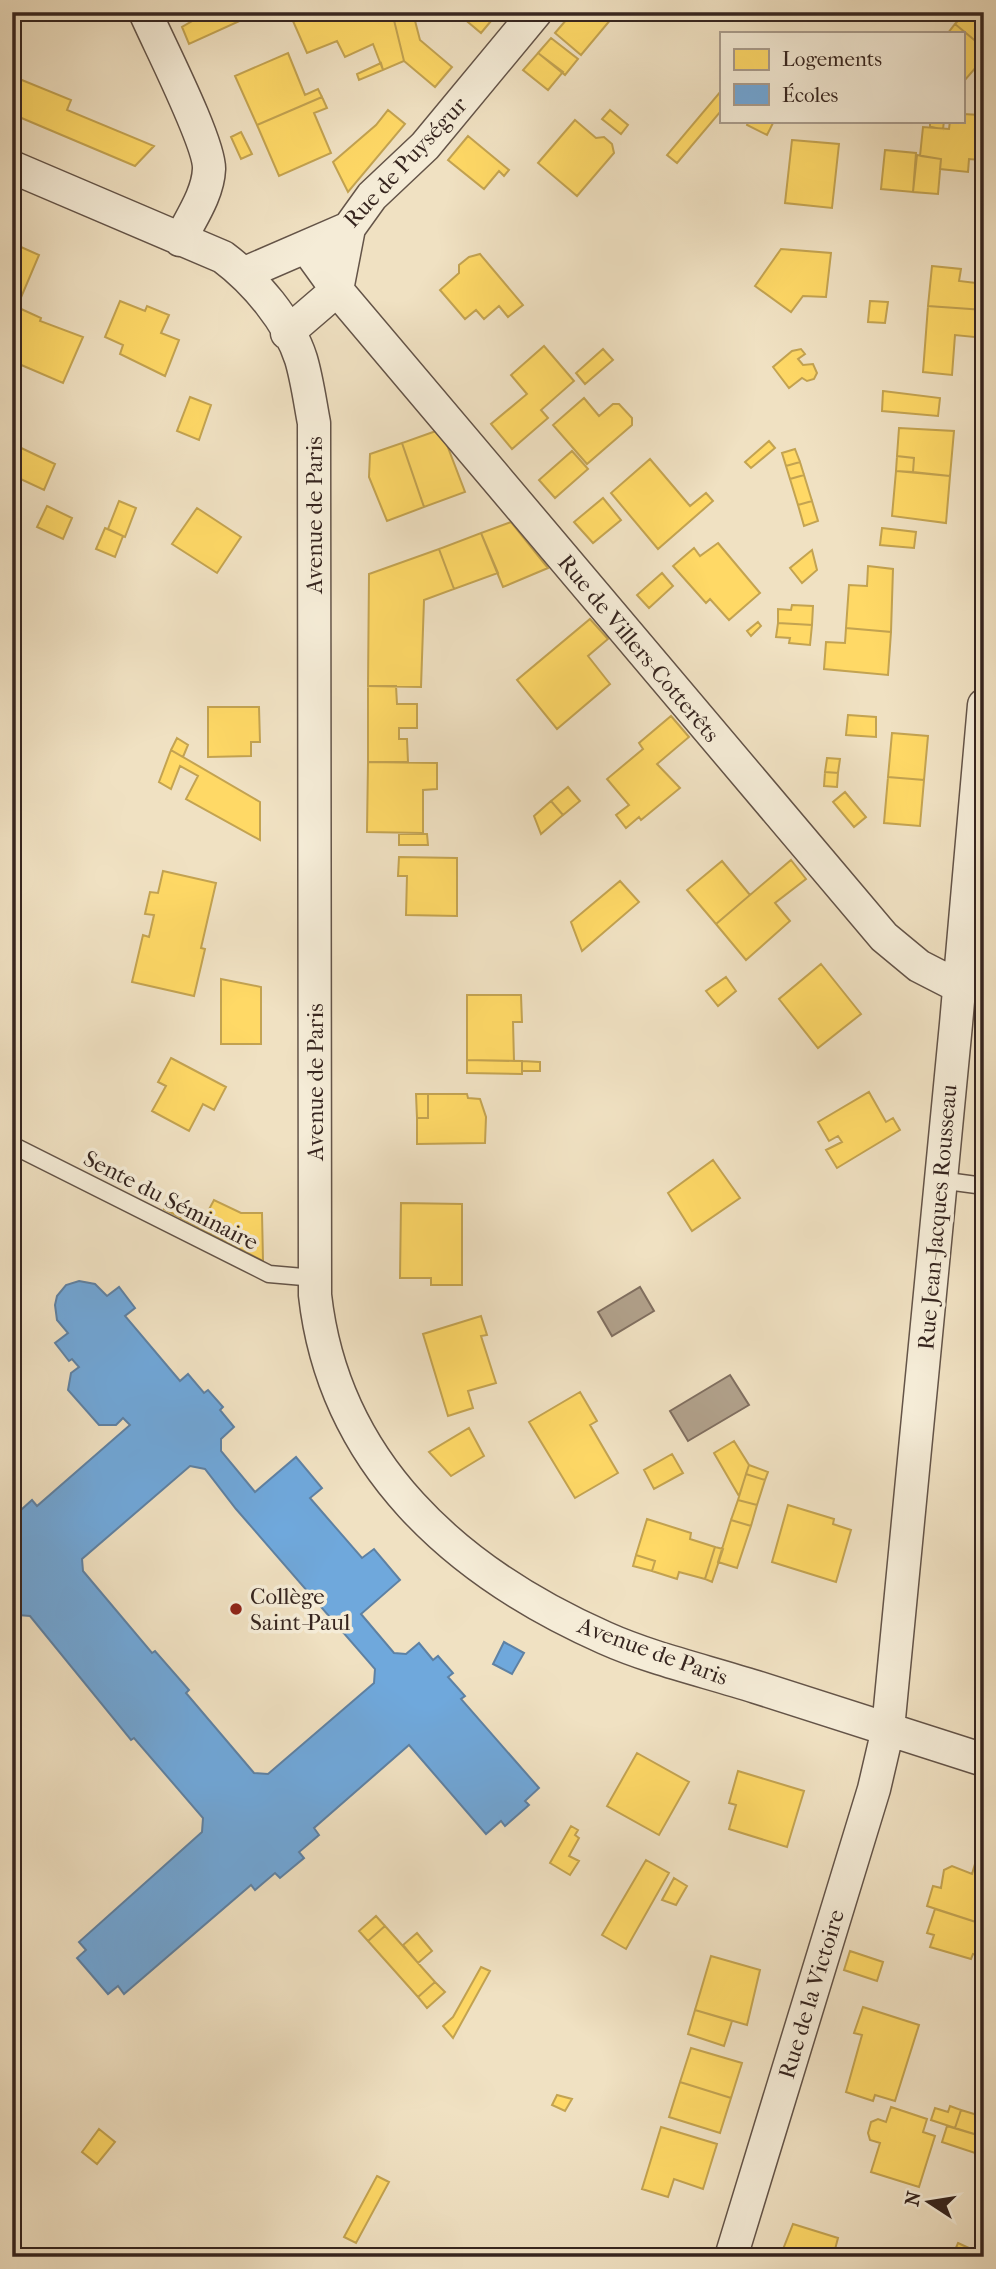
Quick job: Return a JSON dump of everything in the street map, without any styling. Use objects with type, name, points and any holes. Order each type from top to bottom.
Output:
[{"type":"street","points":[[145,12],[203,143],[209,168],[202,197],[180,240]]},
{"type":"street","name":"Rue de Puységur","points":[[245,273],[349,228],[372,196],[425,146],[536,12]]},
{"type":"street","name":"Avenue de Paris","points":[[12,167],[223,257],[245,273],[268,299],[300,357],[314,423],[315,1278],[320,1335],[342,1402],[385,1477],[431,1527],[526,1599],[606,1639],[984,1760]]},
{"type":"street","points":[[287,333],[337,290],[349,228]]},
{"type":"street","name":"Rue de Villers-Cotterêts","points":[[306,247],[337,290],[884,937],[919,966],[958,986]]},
{"type":"street","name":"Rue Jean-Jacques Rousseau","points":[[888,1730],[958,986],[974,914],[984,705]]},
{"type":"street","name":"Rue de la Victoire","points":[[731,2257],[874,1789],[888,1730]]},
{"type":"lane","name":"Sente du Séminaire","points":[[12,1145],[269,1274],[315,1278]]},
{"type":"lane","points":[[939,1180],[984,1186]]},
{"type":"shaded area","points":[[640,1287],[654,1311],[612,1336],[598,1312]]},
{"type":"shaded area","points":[[730,1375],[749,1405],[688,1441],[670,1411]]},
{"type":"building: Logements","points":[[208,12],[241,12],[244,19],[189,44],[182,27]]},
{"type":"building: Logements","points":[[289,12],[392,12],[404,61],[383,70],[373,44],[345,57],[337,41],[307,53]]},
{"type":"building: Logements","points":[[392,12],[407,12],[408,18],[414,17],[420,40],[452,67],[435,87],[404,61]]},
{"type":"building: Logements","points":[[456,12],[481,12],[491,21],[481,33]]},
{"type":"building: Logements","points":[[573,12],[617,12],[581,55],[555,33]]},
{"type":"building: Logements","points":[[966,12],[984,12],[984,48],[955,24]]},
{"type":"building: Logements","points":[[955,24],[984,48],[984,58],[965,80],[964,32],[949,32]]},
{"type":"building: Logements","points":[[551,38],[578,59],[565,75],[538,53]]},
{"type":"building: Logements","points":[[288,53],[305,95],[318,89],[322,97],[257,125],[235,76]]},
{"type":"building: Logements","points":[[538,53],[563,72],[548,90],[523,70]]},
{"type":"building: Logements","points":[[381,63],[383,70],[359,80],[357,74]]},
{"type":"building: Logements","points":[[12,76],[71,100],[67,110],[154,146],[135,166],[12,114]]},
{"type":"building: Logements","points":[[720,92],[720,112],[677,163],[667,155]]},
{"type":"building: Logements","points":[[322,97],[327,108],[314,113],[331,153],[279,176],[257,125]]},
{"type":"building: Logements","points":[[388,110],[405,124],[348,192],[333,162],[376,125]]},
{"type":"building: Logements","points":[[610,110],[628,125],[621,134],[602,119]]},
{"type":"building: Logements","points":[[964,114],[980,115],[978,132],[983,133],[980,160],[969,159],[968,172],[940,169],[941,159],[920,156],[923,127],[949,129],[950,122],[964,122]]},
{"type":"building: Logements","points":[[575,120],[596,138],[604,137],[612,144],[614,153],[577,196],[538,163]]},
{"type":"building: Logements","points":[[748,122],[774,122],[767,135],[747,125]]},
{"type":"building: Logements","points":[[930,122],[944,122],[943,129],[930,127]]},
{"type":"building: Logements","points":[[241,132],[252,154],[241,159],[231,137]]},
{"type":"building: Logements","points":[[468,136],[509,170],[504,176],[499,171],[484,189],[448,160]]},
{"type":"building: Logements","points":[[792,140],[839,144],[832,208],[785,203]]},
{"type":"building: Logements","points":[[885,150],[916,153],[913,192],[881,189]]},
{"type":"building: Logements","points":[[917,155],[941,159],[938,194],[913,192]]},
{"type":"building: Logements","points":[[12,243],[39,255],[17,307],[12,305]]},
{"type":"building: Logements","points":[[781,249],[831,253],[826,297],[803,296],[791,312],[755,286]]},
{"type":"building: Logements","points":[[480,254],[523,305],[508,317],[499,306],[484,319],[476,310],[465,319],[440,290],[459,273],[459,265],[469,257]]},
{"type":"building: Logements","points":[[932,266],[961,269],[959,281],[984,284],[984,310],[928,306]]},
{"type":"building: Logements","points":[[120,301],[145,311],[147,306],[169,315],[161,333],[179,340],[165,376],[120,354],[123,345],[105,337]]},
{"type":"building: Logements","points":[[870,301],[888,302],[885,323],[868,322]]},
{"type":"building: Logements","points":[[928,306],[984,310],[984,338],[955,335],[952,375],[923,372]]},
{"type":"building: Logements","points":[[19,308],[41,318],[40,321],[83,337],[63,383],[12,361],[12,325]]},
{"type":"building: Logements","points":[[544,346],[574,381],[541,410],[548,418],[512,449],[491,424],[527,394],[511,375]]},
{"type":"building: Logements","points":[[603,349],[613,360],[585,384],[576,373]]},
{"type":"building: Logements","points":[[801,349],[805,354],[798,359],[803,365],[813,364],[817,373],[814,379],[807,381],[802,378],[789,388],[773,367],[792,351]]},
{"type":"building: Logements","points":[[883,391],[940,398],[938,416],[882,411]]},
{"type":"building: Logements","points":[[190,397],[211,405],[199,440],[177,431]]},
{"type":"building: Logements","points":[[584,398],[599,416],[613,404],[619,404],[632,418],[632,425],[587,464],[553,425]]},
{"type":"building: Logements","points":[[899,428],[954,431],[950,476],[913,472],[914,458],[897,456]]},
{"type":"building: Logements","points":[[436,431],[447,445],[465,492],[424,507],[402,443]]},
{"type":"building: Logements","points":[[769,441],[775,448],[751,468],[745,462]]},
{"type":"building: Logements","points":[[402,443],[424,507],[387,521],[369,477],[370,454]]},
{"type":"building: Logements","points":[[17,446],[55,464],[44,490],[12,475],[12,456]]},
{"type":"building: Logements","points":[[795,449],[800,462],[786,466],[782,453]]},
{"type":"building: Logements","points":[[572,451],[588,469],[555,498],[539,480]]},
{"type":"building: Logements","points":[[897,456],[914,458],[913,472],[896,471]]},
{"type":"building: Logements","points":[[650,459],[690,506],[706,493],[713,501],[658,549],[611,493]]},
{"type":"building: Logements","points":[[800,462],[804,475],[790,479],[786,466]]},
{"type":"building: Logements","points":[[896,471],[950,476],[946,523],[892,516]]},
{"type":"building: Logements","points":[[804,475],[812,501],[798,505],[790,479]]},
{"type":"building: Logements","points":[[603,498],[621,520],[593,543],[574,522]]},
{"type":"building: Logements","points":[[119,501],[136,508],[125,537],[108,529]]},
{"type":"building: Logements","points":[[812,501],[818,521],[804,526],[798,505]]},
{"type":"building: Logements","points":[[47,506],[72,518],[63,539],[37,527]]},
{"type":"building: Logements","points":[[197,508],[241,537],[217,573],[172,544]]},
{"type":"building: Logements","points":[[511,522],[548,568],[503,587],[481,533]]},
{"type":"building: Logements","points":[[105,528],[123,536],[115,557],[96,549]]},
{"type":"building: Logements","points":[[882,528],[916,532],[914,548],[880,545]]},
{"type":"building: Logements","points":[[481,533],[498,573],[454,589],[439,549]]},
{"type":"building: Logements","points":[[718,543],[760,593],[729,620],[710,599],[706,603],[673,566],[694,548],[700,556]]},
{"type":"building: Logements","points":[[439,549],[454,589],[424,600],[421,687],[368,686],[369,574]]},
{"type":"building: Logements","points":[[812,550],[817,570],[802,583],[790,568]]},
{"type":"building: Logements","points":[[868,566],[893,569],[891,632],[846,628],[849,585],[867,586]]},
{"type":"building: Logements","points":[[662,573],[673,586],[649,608],[637,595]]},
{"type":"building: Logements","points":[[792,605],[813,606],[812,625],[778,623],[778,609],[791,610]]},
{"type":"building: Logements","points":[[590,619],[608,639],[588,656],[610,684],[557,729],[517,680]]},
{"type":"building: Logements","points":[[758,622],[761,626],[751,636],[747,631]]},
{"type":"building: Logements","points":[[778,623],[812,625],[810,645],[789,643],[790,638],[776,637]]},
{"type":"building: Logements","points":[[846,628],[891,632],[888,675],[824,669],[826,642],[845,643]]},
{"type":"building: Logements","points":[[368,686],[396,686],[397,704],[417,704],[417,728],[399,728],[399,739],[407,739],[408,762],[368,762]]},
{"type":"building: Logements","points":[[208,707],[259,707],[260,742],[251,742],[251,756],[208,757]]},
{"type":"building: Logements","points":[[848,715],[876,717],[876,737],[846,735]]},
{"type":"building: Logements","points":[[671,716],[689,737],[657,764],[680,788],[641,820],[639,817],[626,828],[616,815],[629,805],[607,779],[643,749],[639,743]]},
{"type":"building: Logements","points":[[892,733],[928,736],[924,780],[888,777]]},
{"type":"building: Logements","points":[[177,738],[188,745],[183,757],[171,750]]},
{"type":"building: Logements","points":[[171,750],[260,802],[260,840],[186,799],[198,776],[180,766],[171,789],[159,782]]},
{"type":"building: Logements","points":[[827,758],[840,759],[838,773],[825,772]]},
{"type":"building: Logements","points":[[368,762],[437,763],[437,789],[423,790],[423,833],[367,832]]},
{"type":"building: Logements","points":[[825,772],[838,773],[837,787],[824,786]]},
{"type":"building: Logements","points":[[888,777],[924,780],[920,826],[884,823]]},
{"type":"building: Logements","points":[[568,787],[580,801],[563,815],[551,801]]},
{"type":"building: Logements","points":[[845,792],[866,817],[854,827],[833,802]]},
{"type":"building: Logements","points":[[551,801],[563,815],[541,834],[534,816]]},
{"type":"building: Logements","points":[[399,834],[427,834],[428,845],[399,845]]},
{"type":"building: Logements","points":[[399,857],[457,858],[457,916],[406,915],[407,876],[398,876]]},
{"type":"building: Logements","points":[[791,860],[806,879],[775,903],[790,921],[746,960],[716,924]]},
{"type":"building: Logements","points":[[722,861],[750,895],[716,924],[687,890]]},
{"type":"building: Logements","points":[[163,871],[216,883],[201,948],[205,949],[194,996],[132,982],[143,935],[149,937],[154,915],[145,914],[150,892],[158,893]]},
{"type":"building: Logements","points":[[620,881],[639,902],[582,951],[571,922]]},
{"type":"building: Logements","points":[[821,964],[861,1014],[818,1048],[779,999]]},
{"type":"building: Logements","points":[[726,977],[736,991],[718,1006],[706,991]]},
{"type":"building: Logements","points":[[221,979],[261,987],[261,1044],[221,1044]]},
{"type":"building: Logements","points":[[467,995],[521,995],[522,1022],[513,1022],[514,1061],[467,1060]]},
{"type":"building: Logements","points":[[171,1058],[226,1087],[214,1110],[203,1104],[189,1131],[152,1111],[166,1086],[158,1082]]},
{"type":"building: Logements","points":[[467,1060],[522,1061],[522,1074],[467,1073]]},
{"type":"building: Logements","points":[[522,1061],[540,1062],[540,1071],[522,1071]]},
{"type":"building: Logements","points":[[869,1092],[886,1122],[893,1118],[900,1130],[837,1168],[826,1150],[842,1142],[838,1136],[829,1141],[818,1122]]},
{"type":"building: Logements","points":[[416,1094],[428,1094],[428,1118],[417,1118]]},
{"type":"building: Logements","points":[[428,1094],[467,1094],[468,1098],[480,1099],[486,1117],[485,1143],[417,1144],[417,1118],[428,1118]]},
{"type":"building: Logements","points":[[713,1160],[740,1198],[692,1231],[668,1193]]},
{"type":"building: Logements","points":[[170,1197],[206,1215],[214,1200],[241,1213],[262,1213],[263,1261],[164,1209]]},
{"type":"building: Logements","points":[[401,1203],[462,1204],[462,1285],[431,1285],[431,1278],[400,1278]]},
{"type":"building: Logements","points":[[481,1316],[487,1335],[481,1336],[496,1383],[468,1391],[473,1408],[448,1416],[423,1334]]},
{"type":"building: Logements","points":[[580,1392],[597,1421],[590,1425],[618,1473],[575,1498],[529,1422]]},
{"type":"building: Logements","points":[[469,1428],[484,1456],[451,1476],[429,1452]]},
{"type":"building: Logements","points":[[734,1441],[749,1465],[739,1496],[714,1453]]},
{"type":"building: Logements","points":[[672,1454],[683,1473],[654,1489],[644,1470]]},
{"type":"building: Logements","points":[[749,1465],[768,1472],[765,1480],[746,1474]]},
{"type":"building: Logements","points":[[746,1474],[765,1480],[757,1505],[738,1500]]},
{"type":"building: Logements","points":[[738,1500],[757,1505],[751,1526],[731,1520]]},
{"type":"building: Logements","points":[[788,1505],[834,1519],[833,1524],[851,1530],[836,1582],[772,1562]]},
{"type":"building: Logements","points":[[647,1519],[691,1533],[690,1539],[715,1547],[705,1579],[679,1572],[677,1579],[652,1571],[655,1561],[636,1555]]},
{"type":"building: Logements","points":[[731,1520],[751,1526],[737,1568],[718,1562]]},
{"type":"building: Logements","points":[[715,1547],[723,1549],[712,1582],[705,1579]]},
{"type":"building: Logements","points":[[636,1555],[655,1561],[652,1571],[633,1566]]},
{"type":"building: Logements","points":[[637,1753],[689,1782],[659,1835],[607,1806]]},
{"type":"building: Logements","points":[[738,1771],[804,1791],[787,1847],[729,1829],[736,1805],[729,1803]]},
{"type":"building: Logements","points":[[571,1826],[578,1830],[575,1835],[579,1838],[569,1856],[579,1861],[570,1875],[550,1863]]},
{"type":"building: Logements","points":[[646,1860],[669,1873],[626,1949],[602,1935]]},
{"type":"building: Logements","points":[[975,1864],[984,1866],[982,1924],[927,1906],[933,1886],[941,1888],[944,1870],[952,1866],[972,1874]]},
{"type":"building: Logements","points":[[674,1878],[687,1886],[676,1905],[662,1900]]},
{"type":"building: Logements","points":[[935,1909],[982,1924],[984,1944],[980,1956],[973,1954],[971,1959],[930,1947],[934,1935],[927,1933]]},
{"type":"building: Logements","points":[[376,1916],[385,1926],[368,1941],[359,1931]]},
{"type":"building: Logements","points":[[385,1926],[435,1982],[418,1997],[368,1941]]},
{"type":"building: Logements","points":[[417,1933],[432,1951],[418,1963],[403,1945]]},
{"type":"building: Logements","points":[[850,1951],[883,1962],[877,1981],[844,1970]]},
{"type":"building: Logements","points":[[711,1956],[760,1970],[747,2025],[695,2010]]},
{"type":"building: Logements","points":[[481,1967],[490,1971],[453,2038],[443,2026],[453,2017]]},
{"type":"building: Logements","points":[[435,1982],[445,1992],[427,2008],[418,1997]]},
{"type":"building: Logements","points":[[863,2007],[919,2025],[895,2101],[875,2095],[873,2101],[846,2092],[862,2035],[854,2033]]},
{"type":"building: Logements","points":[[695,2010],[732,2021],[724,2046],[688,2034]]},
{"type":"building: Logements","points":[[691,2048],[742,2063],[731,2098],[680,2082]]},
{"type":"building: Logements","points":[[680,2082],[731,2098],[720,2133],[669,2117]]},
{"type":"building: Logements","points":[[557,2095],[572,2099],[565,2111],[552,2105]]},
{"type":"building: Logements","points":[[950,2106],[961,2110],[955,2128],[931,2120],[935,2108],[948,2112]]},
{"type":"building: Logements","points":[[891,2107],[927,2119],[923,2132],[935,2136],[919,2187],[871,2172],[880,2143],[870,2140],[868,2133],[871,2122],[878,2119],[886,2122]]},
{"type":"building: Logements","points":[[961,2110],[984,2117],[984,2137],[955,2128]]},
{"type":"building: Logements","points":[[947,2126],[984,2137],[981,2155],[942,2142]]},
{"type":"building: Logements","points":[[661,2127],[717,2144],[703,2189],[674,2179],[668,2197],[642,2189]]},
{"type":"building: Logements","points":[[99,2129],[115,2142],[97,2164],[82,2152]]},
{"type":"building: Logements","points":[[377,2176],[389,2182],[356,2243],[344,2237]]},
{"type":"building: Logements","points":[[793,2224],[838,2238],[833,2257],[780,2257]]},
{"type":"building: Logements","points":[[958,2243],[984,2255],[984,2257],[952,2257]]},
{"type":"building: Écoles","points":[[79,1281],[95,1284],[107,1296],[119,1287],[135,1308],[125,1316],[180,1381],[188,1374],[204,1393],[208,1390],[223,1407],[220,1410],[234,1427],[221,1439],[221,1451],[255,1492],[296,1457],[322,1488],[310,1498],[362,1558],[374,1549],[400,1580],[361,1614],[394,1653],[406,1654],[419,1643],[433,1660],[438,1656],[453,1673],[448,1677],[465,1696],[461,1699],[539,1788],[525,1801],[529,1805],[505,1826],[501,1821],[486,1834],[409,1745],[314,1828],[319,1835],[299,1852],[304,1858],[280,1878],[275,1873],[255,1890],[251,1885],[124,1994],[118,1986],[108,1994],[77,1958],[86,1950],[79,1942],[202,1832],[203,1818],[134,1738],[131,1740],[30,1616],[18,1615],[12,1620],[12,1518],[32,1500],[37,1506],[130,1425],[123,1418],[116,1425],[99,1425],[68,1390],[71,1373],[79,1367],[72,1359],[69,1361],[55,1343],[68,1333],[57,1320],[55,1305],[57,1296],[66,1285]],"holes":[[[190,1466],[205,1469],[236,1509],[375,1669],[374,1683],[268,1774],[254,1773],[186,1693],[189,1690],[155,1651],[152,1653],[83,1571],[82,1559]]]},
{"type":"building: Écoles","points":[[504,1642],[524,1653],[512,1674],[493,1664]]},
{"type":"place","name":"Collège Saint-Paul","points":[[236,1609]]}]
